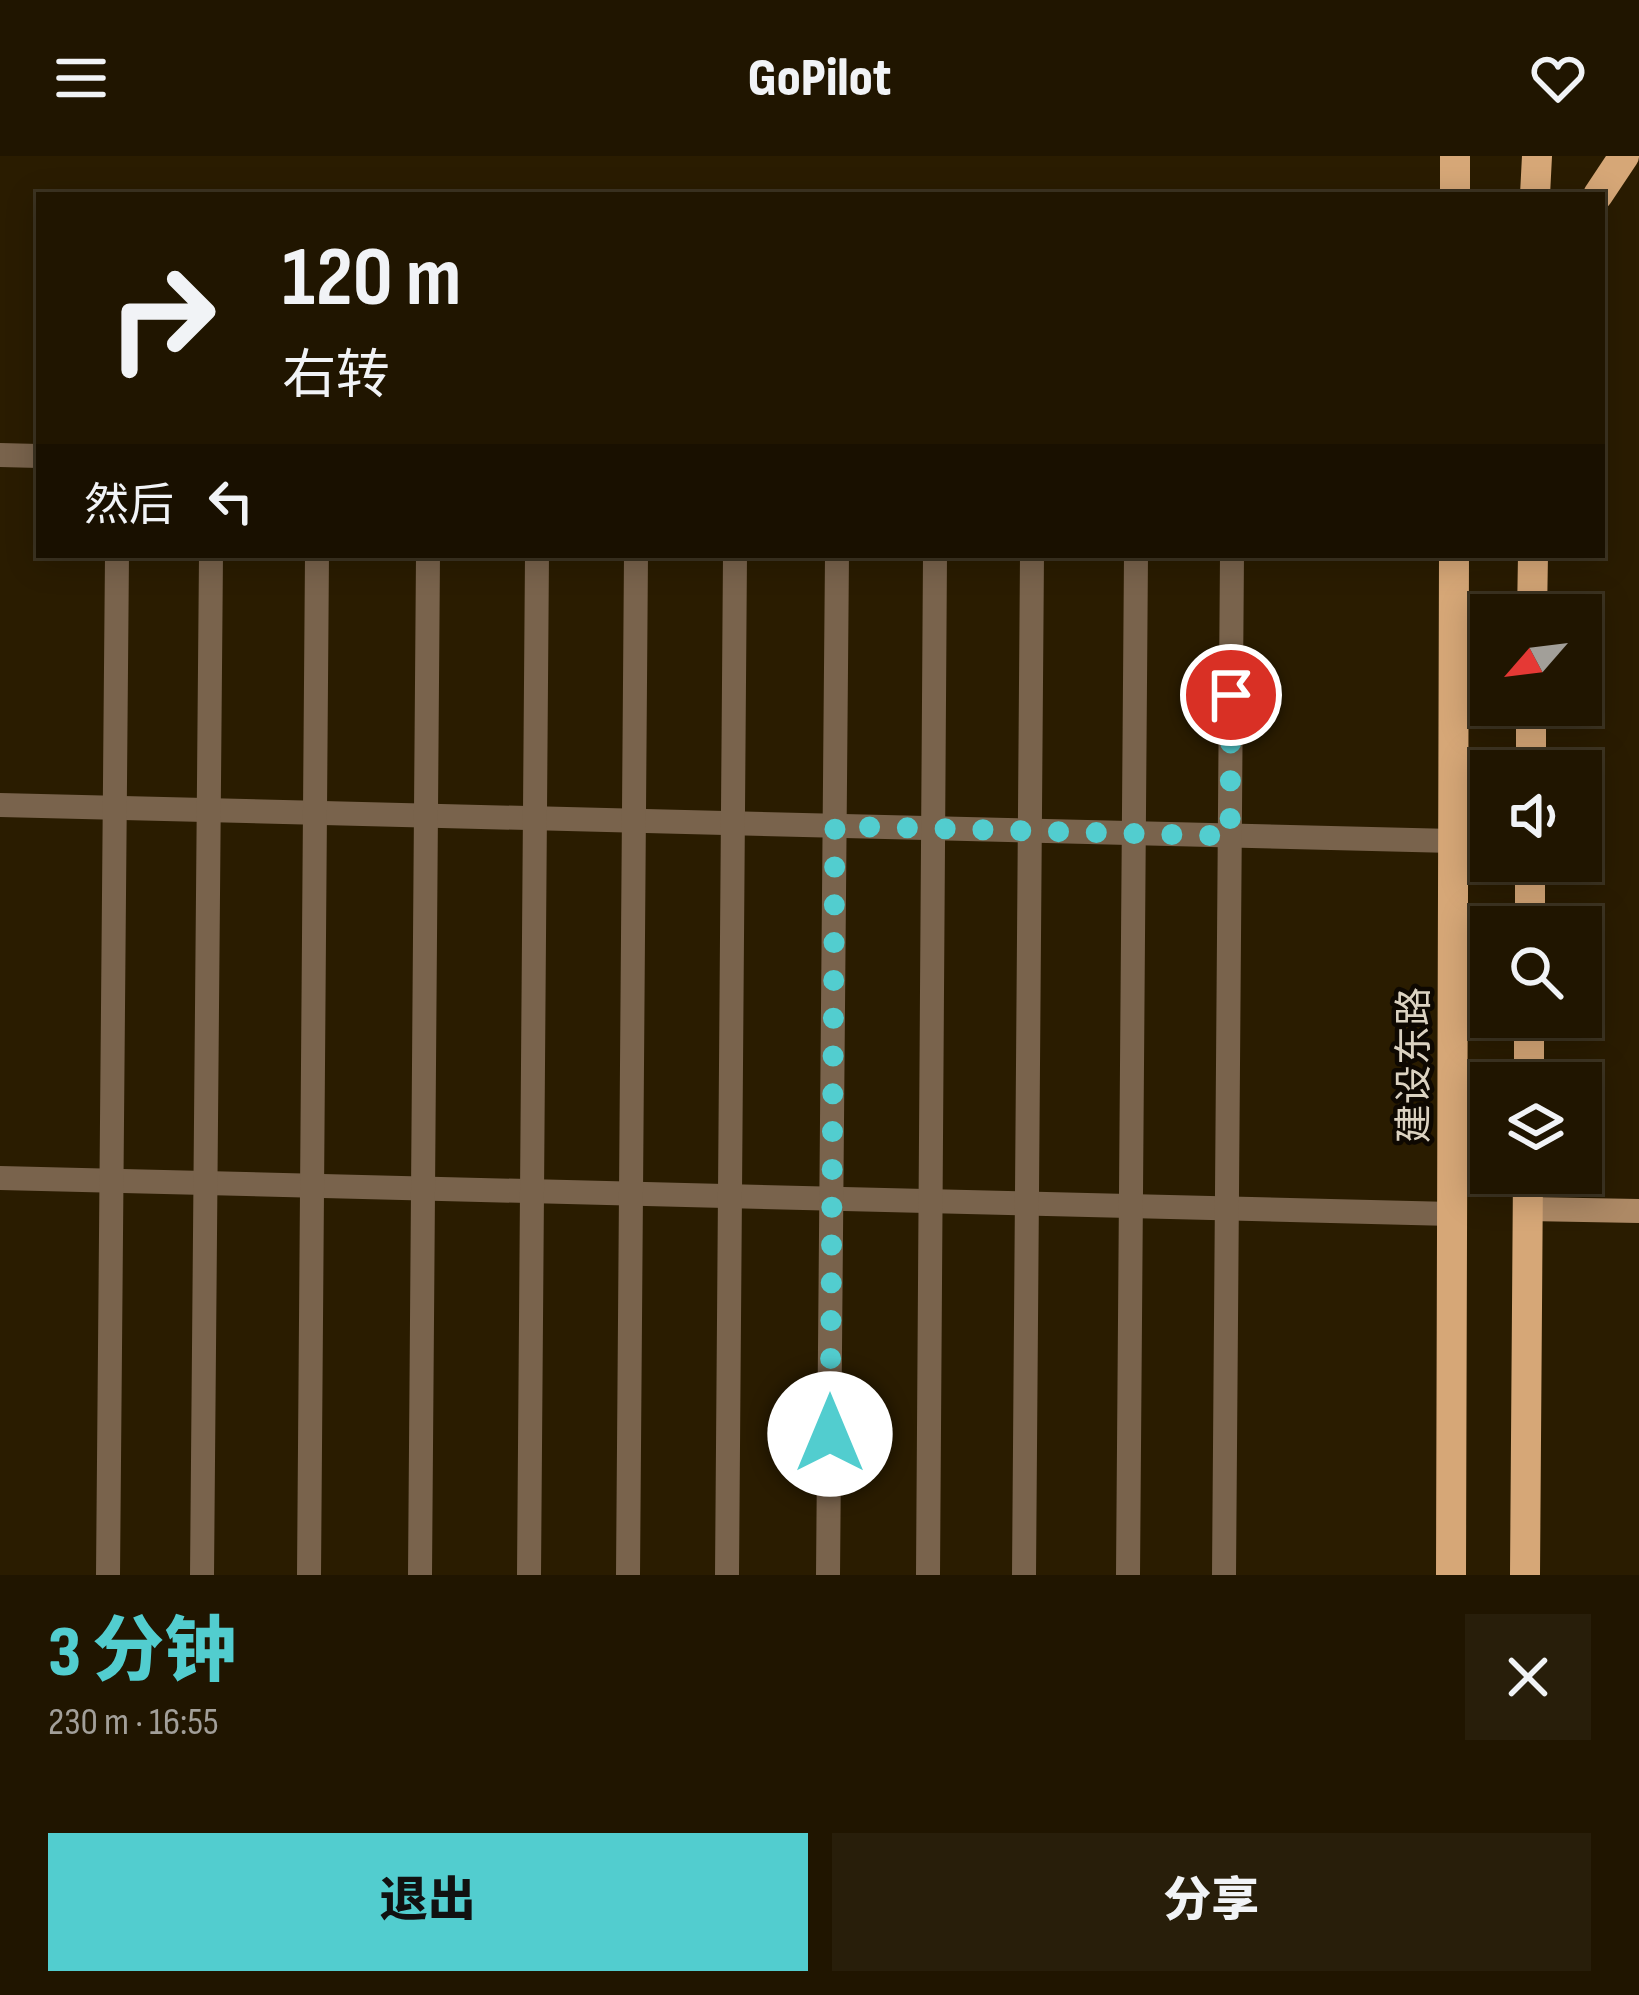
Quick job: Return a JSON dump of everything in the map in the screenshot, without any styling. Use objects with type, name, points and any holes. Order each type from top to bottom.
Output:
[{"type":"main road","points":[[1455,192],[1456,156]]},
{"type":"main road","points":[[1535,192],[1537,156]]},
{"type":"main road","points":[[1600,192],[1624,156]]},
{"type":"main road","name":"建设东路","points":[[1450,1575],[1454,558]]},
{"type":"main road","points":[[1532,594],[1533,558]]},
{"type":"main road","points":[[1525,1575],[1528,1194]]},
{"type":"street","points":[[0,455],[36,456]]},
{"type":"street","points":[[108,1575],[116,558]]},
{"type":"street","points":[[202,1575],[211,558]]},
{"type":"street","points":[[309,1575],[317,558]]},
{"type":"street","points":[[420,1575],[428,558]]},
{"type":"street","points":[[529,1575],[537,558]]},
{"type":"street","points":[[628,1575],[636,558]]},
{"type":"street","points":[[727,1575],[735,558]]},
{"type":"street","points":[[828,1575],[837,558]]},
{"type":"street","points":[[928,1575],[935,558]]},
{"type":"street","points":[[1024,1575],[1032,558]]},
{"type":"street","points":[[1128,1575],[1136,558]]},
{"type":"street","points":[[1224,1575],[1232,558]]},
{"type":"street","points":[[0,805],[1453,841]]},
{"type":"street","points":[[0,1178],[1452,1214]]},
{"type":"street","points":[[1528,1209],[1639,1211]]},
{"type":"route","points":[[830,1434],[835,826],[1230,836],[1231,695]]}]
